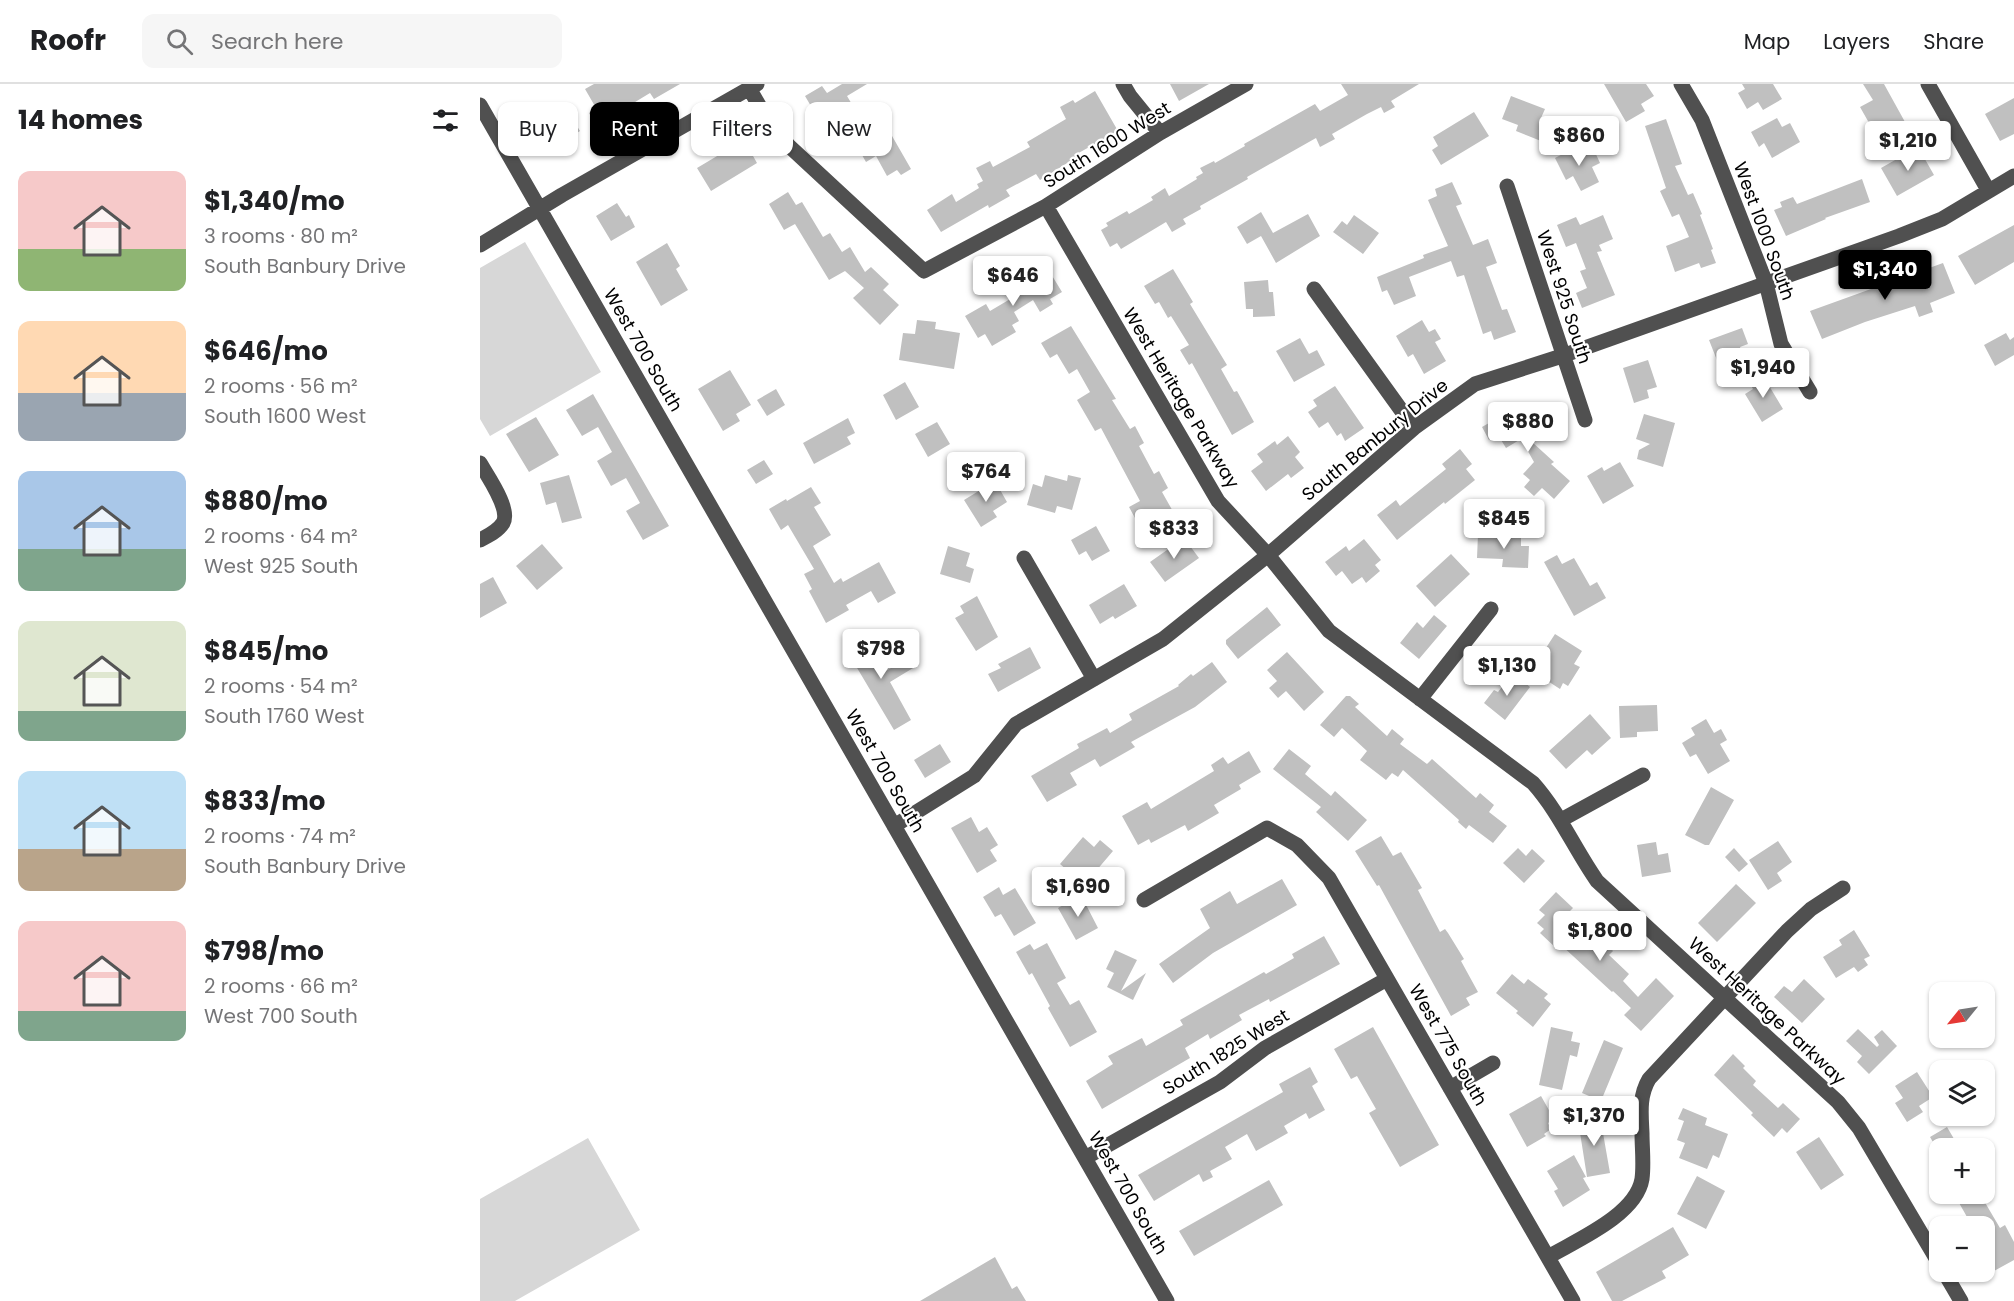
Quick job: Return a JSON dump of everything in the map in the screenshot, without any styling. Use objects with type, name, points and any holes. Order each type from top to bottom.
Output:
[{"type":"street","points":[[1123,84],[1160,134]]},
{"type":"street","name":"South 1600 West","points":[[753,86],[764,114],[789,146],[924,271],[1046,206],[1160,134],[1246,84]]},
{"type":"street","name":"West 1000 South","points":[[1681,84],[1702,120],[1766,283],[1781,344],[1810,392]]},
{"type":"street","points":[[1928,84],[1988,190]]},
{"type":"street","points":[[480,245],[753,86]]},
{"type":"street","name":"West 700 South","points":[[480,105],[1167,1301]]},
{"type":"street","name":"South Banbury Drive","points":[[894,826],[974,776],[1016,724],[1163,639],[1268,555],[1414,428],[1475,384],[1562,356],[1942,219],[2014,176]]},
{"type":"street","name":"West 925 South","points":[[1507,186],[1585,420]]},
{"type":"street","name":"West Heritage Parkway","points":[[1046,206],[1218,501],[1268,555],[1329,631],[1533,783],[1549,801],[1580,856],[1597,880],[1838,1102],[1859,1128],[1929,1246]]},
{"type":"street","points":[[1314,289],[1414,428]]},
{"type":"street","points":[[480,463],[505,509],[504,521],[497,530],[480,540]]},
{"type":"street","points":[[1024,558],[1095,679]]},
{"type":"street","points":[[1420,699],[1491,609]]},
{"type":"street","points":[[1561,820],[1643,775]]},
{"type":"street","name":"West 775 South","points":[[1144,900],[1267,828],[1297,844],[1329,878],[1574,1301]]},
{"type":"street","points":[[1548,1257],[1622,1213],[1638,1193],[1642,1181],[1641,1099],[1644,1087],[1656,1071],[1787,931],[1811,909],[1844,888]]},
{"type":"street","name":"South 1825 West","points":[[1085,1158],[1220,1082],[1265,1048],[1387,979]]},
{"type":"street","points":[[1450,1088],[1493,1063]]},
{"type":"street","points":[[1950,1282],[1961,1301]]},
{"type":"shaded area","points":[[525,242],[601,372],[490,436],[480,419],[480,268]]},
{"type":"shaded area","points":[[588,1138],[640,1230],[515,1301],[480,1301],[480,1199]]},
{"type":"building","points":[[594,84],[680,84],[654,99],[650,93],[635,102],[593,102],[585,89]]},
{"type":"building","points":[[842,84],[867,84],[847,96],[851,102],[809,102],[805,96],[822,86],[827,93]]},
{"type":"building","points":[[1170,84],[1209,84],[1179,101]]},
{"type":"building","points":[[1341,84],[1419,84],[1391,101],[1395,107],[1384,113],[1381,107],[1332,134],[1335,139],[1320,147],[1316,138],[1247,177],[1248,179],[1200,206],[1201,209],[1183,219],[1186,224],[1172,232],[1166,222],[1121,249],[1117,243],[1110,247],[1101,230],[1108,226],[1106,223],[1127,211],[1129,214],[1153,200],[1151,197],[1165,188],[1169,196],[1197,179],[1196,177],[1203,173],[1200,168],[1214,161],[1215,163],[1315,104],[1320,111],[1348,95]]},
{"type":"building","points":[[1604,84],[1646,84],[1654,96],[1641,104],[1645,111],[1626,122]]},
{"type":"building","points":[[1742,84],[1773,84],[1782,99],[1763,110],[1758,102],[1747,109],[1738,93],[1745,89]]},
{"type":"building","points":[[1863,84],[1884,84],[1905,122],[1877,137],[1860,107],[1873,100]]},
{"type":"building","points":[[1095,91],[1118,131],[1075,155],[1077,157],[1040,180],[1036,174],[1006,190],[1010,196],[989,208],[988,205],[941,232],[927,210],[952,194],[956,202],[979,188],[977,184],[983,181],[976,168],[990,161],[993,167],[1030,147],[1027,142],[1066,119],[1060,107],[1073,100],[1075,103]]},
{"type":"building","points":[[1511,96],[1545,109],[1541,118],[1549,121],[1541,141],[1516,131],[1518,125],[1502,119]]},
{"type":"building","points":[[2014,98],[2014,134],[2000,141],[1985,114]]},
{"type":"building","points":[[1474,112],[1489,136],[1441,165],[1432,150],[1438,146],[1433,137]]},
{"type":"building","points":[[1777,118],[1782,127],[1790,123],[1800,142],[1772,158],[1764,143],[1759,147],[1751,132]]},
{"type":"building","points":[[1666,119],[1682,164],[1675,166],[1688,195],[1693,193],[1702,214],[1700,215],[1716,263],[1701,268],[1699,263],[1675,272],[1666,246],[1689,237],[1679,214],[1672,217],[1660,191],[1666,188],[1645,126]]},
{"type":"building","points":[[892,136],[911,169],[901,175],[897,170],[887,176],[876,156],[892,156]]},
{"type":"building","points":[[1578,146],[1583,146],[1587,153],[1594,150],[1600,163],[1592,167],[1599,182],[1581,191],[1573,176],[1566,180],[1555,158]]},
{"type":"building","points":[[1918,147],[1934,175],[1897,196],[1881,168]]},
{"type":"building","points":[[717,156],[753,156],[757,163],[711,191],[697,168]]},
{"type":"building","points":[[863,156],[876,156],[866,162]]},
{"type":"building","points":[[1862,179],[1870,202],[1825,218],[1786,236],[1774,210],[1782,207],[1780,202],[1793,197],[1797,204]]},
{"type":"building","points":[[1452,182],[1462,204],[1456,206],[1473,245],[1488,239],[1497,263],[1486,267],[1502,310],[1507,309],[1516,332],[1494,340],[1491,331],[1483,334],[1464,275],[1457,277],[1451,261],[1409,277],[1416,296],[1394,305],[1387,290],[1382,292],[1377,277],[1448,246],[1428,200],[1437,196],[1435,189]]},
{"type":"building","points":[[788,192],[796,205],[802,202],[823,237],[830,233],[842,252],[850,247],[865,272],[871,267],[889,284],[883,290],[899,305],[880,325],[853,298],[864,288],[845,271],[829,280],[795,224],[784,230],[769,204]]},
{"type":"building","points":[[617,203],[626,217],[629,215],[635,227],[611,241],[596,216]]},
{"type":"building","points":[[1261,212],[1273,233],[1308,214],[1320,236],[1276,263],[1261,236],[1247,244],[1237,227]]},
{"type":"building","points":[[1354,215],[1379,233],[1363,254],[1333,232],[1342,221],[1347,225]]},
{"type":"building","points":[[1603,215],[1613,239],[1599,245],[1602,251],[1597,252],[1615,295],[1582,308],[1576,293],[1587,288],[1580,271],[1586,269],[1576,243],[1566,247],[1557,225],[1576,217],[1580,225]]},
{"type":"building","points":[[2014,225],[2014,262],[1975,285],[1958,256]]},
{"type":"building","points":[[667,243],[680,266],[676,269],[688,290],[661,306],[636,262]]},
{"type":"building","points":[[1943,263],[1955,293],[1930,303],[1933,312],[1919,317],[1915,306],[1822,339],[1810,311]]},
{"type":"building","points":[[1033,268],[1040,280],[1051,274],[1062,292],[1050,299],[1053,304],[1040,312],[1033,300],[1014,312],[1019,321],[1012,325],[1016,332],[992,346],[985,334],[978,338],[965,316],[986,304],[990,311],[1017,295],[1013,287],[1020,283],[1018,278]]},
{"type":"building","points":[[1173,269],[1193,302],[1190,304],[1227,365],[1221,369],[1234,392],[1237,391],[1254,422],[1232,435],[1192,363],[1189,365],[1180,350],[1189,345],[1171,316],[1168,318],[1159,302],[1155,304],[1144,286]]},
{"type":"building","points":[[1268,280],[1269,292],[1273,292],[1275,316],[1253,317],[1253,309],[1246,309],[1244,282]]},
{"type":"building","points":[[917,320],[936,322],[935,329],[960,333],[954,369],[899,360],[903,333],[915,334]]},
{"type":"building","points":[[1422,320],[1429,332],[1435,329],[1441,339],[1435,342],[1446,361],[1424,374],[1413,354],[1408,357],[1396,336]]},
{"type":"building","points":[[1071,326],[1116,399],[1112,400],[1130,429],[1135,426],[1144,443],[1139,446],[1154,474],[1159,471],[1168,488],[1162,492],[1175,515],[1155,527],[1147,512],[1135,518],[1129,507],[1140,501],[1101,428],[1095,431],[1077,400],[1090,392],[1077,369],[1069,374],[1057,354],[1050,358],[1041,343]]},
{"type":"building","points":[[1742,328],[1748,344],[1740,347],[1746,364],[1722,373],[1709,340]]},
{"type":"building","points":[[2006,333],[2010,340],[2014,337],[2014,355],[1995,366],[1984,345]]},
{"type":"building","points":[[1300,338],[1309,354],[1317,350],[1325,365],[1294,382],[1276,351]]},
{"type":"building","points":[[1648,360],[1657,387],[1647,390],[1649,398],[1634,403],[1623,368]]},
{"type":"building","points":[[730,370],[751,405],[736,414],[740,421],[723,431],[698,389]]},
{"type":"building","points":[[1762,374],[1783,409],[1762,422],[1745,394],[1753,389],[1749,382]]},
{"type":"building","points":[[905,382],[919,407],[896,420],[883,395]]},
{"type":"building","points":[[1335,386],[1364,428],[1345,441],[1341,433],[1337,436],[1328,422],[1319,428],[1308,412],[1317,406],[1313,400]]},
{"type":"building","points":[[776,389],[785,405],[767,416],[757,400]]},
{"type":"building","points":[[593,394],[669,526],[643,540],[626,511],[640,503],[626,478],[611,486],[597,461],[612,452],[598,427],[582,436],[566,410]]},
{"type":"building","points":[[1515,408],[1519,416],[1524,413],[1539,438],[1532,442],[1570,481],[1554,499],[1542,488],[1534,496],[1524,487],[1530,480],[1523,474],[1534,462],[1521,439],[1506,448],[1498,435],[1489,440],[1482,427]]},
{"type":"building","points":[[1644,414],[1675,423],[1663,467],[1637,459],[1639,450],[1650,444],[1636,439]]},
{"type":"building","points":[[536,417],[559,455],[529,472],[506,434]]},
{"type":"building","points":[[848,418],[855,433],[847,437],[851,444],[814,464],[803,443]]},
{"type":"building","points":[[937,422],[950,444],[928,457],[915,434]]},
{"type":"building","points":[[1288,436],[1300,452],[1295,457],[1304,468],[1291,478],[1288,474],[1266,491],[1251,471],[1263,462],[1257,454],[1275,441],[1277,445]]},
{"type":"building","points":[[1460,449],[1472,464],[1466,469],[1475,480],[1397,540],[1377,515],[1396,500],[1400,506],[1446,469],[1442,464]]},
{"type":"building","points":[[764,460],[773,474],[756,484],[747,470]]},
{"type":"building","points":[[1620,462],[1634,486],[1603,504],[1587,476],[1602,467],[1604,471]]},
{"type":"building","points":[[569,475],[582,518],[562,523],[556,502],[546,505],[540,483]]},
{"type":"building","points":[[1045,475],[1067,481],[1068,475],[1081,478],[1072,510],[1057,506],[1055,513],[1027,505],[1033,484],[1042,487]]},
{"type":"building","points":[[995,481],[1007,502],[993,511],[997,517],[981,527],[964,500]]},
{"type":"building","points":[[811,487],[821,503],[814,507],[831,535],[813,546],[834,583],[841,578],[843,582],[879,562],[896,593],[878,603],[871,591],[846,605],[849,610],[826,623],[809,591],[812,589],[804,574],[814,569],[788,525],[781,530],[769,509]]},
{"type":"building","points":[[1096,526],[1110,551],[1092,561],[1086,551],[1079,555],[1071,540]]},
{"type":"building","points":[[1478,534],[1521,535],[1521,546],[1529,546],[1528,568],[1502,567],[1503,559],[1477,558]]},
{"type":"building","points":[[1184,538],[1199,558],[1165,582],[1150,562]]},
{"type":"building","points":[[1364,539],[1381,560],[1375,565],[1380,571],[1366,583],[1362,577],[1352,584],[1342,571],[1336,576],[1325,562],[1346,546],[1349,551]]},
{"type":"building","points":[[542,544],[563,568],[537,590],[516,566]]},
{"type":"building","points":[[948,546],[970,553],[966,566],[974,569],[970,583],[940,574]]},
{"type":"building","points":[[1451,554],[1470,574],[1435,607],[1416,586]]},
{"type":"building","points":[[1557,555],[1562,564],[1574,558],[1590,586],[1597,582],[1606,598],[1574,616],[1544,562]]},
{"type":"building","points":[[493,577],[507,603],[480,618],[480,584]]},
{"type":"building","points":[[1124,584],[1137,606],[1115,619],[1113,616],[1100,624],[1089,605]]},
{"type":"building","points":[[977,596],[998,637],[976,651],[955,618],[964,613],[960,606]]},
{"type":"building","points":[[1267,607],[1281,625],[1238,659],[1226,644],[1226,640]]},
{"type":"building","points":[[1434,615],[1447,626],[1419,659],[1400,643],[1417,622],[1423,628]]},
{"type":"building","points":[[1555,634],[1582,651],[1574,664],[1580,667],[1568,686],[1563,683],[1560,689],[1537,674],[1548,657],[1542,654]]},
{"type":"building","points":[[863,636],[884,672],[912,656],[918,665],[890,682],[911,720],[894,730],[844,646]]},
{"type":"building","points":[[1030,647],[1041,668],[998,692],[988,674],[1001,668],[998,664]]},
{"type":"building","points":[[1287,652],[1324,692],[1304,711],[1286,691],[1278,698],[1269,688],[1277,681],[1267,670]]},
{"type":"building","points":[[1212,662],[1227,682],[1195,707],[1131,742],[1135,747],[1100,767],[1095,759],[1070,773],[1077,785],[1047,802],[1031,776],[1079,748],[1077,744],[1107,728],[1110,733],[1132,720],[1129,714],[1179,686],[1191,674],[1193,676]]},
{"type":"building","points":[[1513,673],[1530,687],[1505,720],[1484,703],[1494,690],[1498,692]]},
{"type":"building","points":[[1346,696],[1350,696],[1359,704],[1355,707],[1387,736],[1392,729],[1404,739],[1400,744],[1427,764],[1432,759],[1476,798],[1480,793],[1494,805],[1489,812],[1507,826],[1493,843],[1469,825],[1466,829],[1403,770],[1398,777],[1392,773],[1386,780],[1360,760],[1367,751],[1342,728],[1334,737],[1320,725]]},
{"type":"building","points":[[1657,705],[1658,731],[1637,732],[1637,737],[1620,738],[1619,706]]},
{"type":"building","points":[[1590,714],[1611,738],[1592,755],[1587,750],[1566,769],[1549,751]]},
{"type":"building","points":[[1706,719],[1714,733],[1721,729],[1727,740],[1720,744],[1730,761],[1708,774],[1696,754],[1690,757],[1682,743],[1695,735],[1691,728]]},
{"type":"building","points":[[940,744],[951,762],[925,778],[914,760]]},
{"type":"building","points":[[1289,749],[1311,766],[1305,774],[1331,796],[1335,791],[1367,820],[1348,841],[1316,812],[1321,807],[1273,769]]},
{"type":"building","points":[[1249,751],[1261,772],[1239,785],[1241,789],[1214,805],[1219,813],[1188,831],[1185,825],[1151,843],[1149,839],[1138,845],[1122,816],[1147,802],[1151,809],[1214,771],[1211,765],[1223,757],[1228,764]]},
{"type":"building","points":[[1711,787],[1734,800],[1709,845],[1705,845],[1685,835]]},
{"type":"building","points":[[971,817],[979,832],[987,827],[998,845],[990,850],[997,861],[977,873],[951,828]]},
{"type":"building","points":[[1381,836],[1393,856],[1401,852],[1422,888],[1418,890],[1440,932],[1445,929],[1448,933],[1464,959],[1461,961],[1478,992],[1466,998],[1470,1005],[1451,1016],[1379,885],[1377,886],[1355,851]]},
{"type":"building","points":[[1083,837],[1094,847],[1100,840],[1113,851],[1084,885],[1060,864]]},
{"type":"building","points":[[1778,841],[1792,862],[1777,873],[1782,881],[1768,890],[1749,860]]},
{"type":"building","points":[[1656,842],[1658,855],[1668,853],[1671,872],[1642,877],[1637,845]]},
{"type":"building","points":[[1518,848],[1526,856],[1532,849],[1545,861],[1524,883],[1503,863]]},
{"type":"building","points":[[1734,848],[1748,864],[1739,872],[1725,857]]},
{"type":"building","points":[[1282,879],[1297,905],[1213,953],[1173,983],[1159,964],[1210,928],[1200,909],[1230,891],[1237,904]]},
{"type":"building","points":[[1736,884],[1756,903],[1717,942],[1698,923]]},
{"type":"building","points":[[999,887],[1003,895],[1015,888],[1036,923],[1014,936],[1001,914],[995,917],[983,897]]},
{"type":"building","points":[[1556,892],[1573,908],[1567,914],[1592,938],[1596,934],[1613,951],[1609,955],[1629,974],[1623,981],[1638,997],[1656,978],[1674,996],[1641,1031],[1624,1015],[1631,1008],[1560,944],[1556,948],[1540,933],[1544,929],[1537,923],[1545,915],[1539,910]]},
{"type":"building","points":[[1081,895],[1098,928],[1076,940],[1058,908]]},
{"type":"building","points":[[1854,930],[1870,956],[1864,959],[1868,965],[1858,972],[1854,967],[1836,978],[1823,957],[1842,945],[1839,940]]},
{"type":"building","points":[[1324,936],[1340,964],[1270,1002],[1269,999],[1239,1015],[1242,1020],[1210,1039],[1208,1034],[1185,1048],[1190,1058],[1102,1109],[1086,1081],[1113,1064],[1108,1056],[1142,1038],[1146,1046],[1183,1025],[1180,1020],[1264,972],[1266,974],[1294,958],[1292,954]]},
{"type":"building","points":[[1047,943],[1066,978],[1057,983],[1070,1005],[1079,1000],[1097,1032],[1070,1047],[1032,973],[1029,975],[1016,952],[1030,944],[1034,950]]},
{"type":"building","points":[[1115,950],[1137,960],[1121,991],[1146,973],[1133,1000],[1107,987],[1114,973],[1106,969]]},
{"type":"building","points":[[1512,974],[1524,984],[1528,979],[1548,994],[1544,998],[1551,1004],[1533,1027],[1496,993]]},
{"type":"building","points":[[1804,979],[1825,999],[1802,1023],[1774,997],[1784,986],[1792,992]]},
{"type":"building","points":[[1373,1027],[1439,1145],[1400,1167],[1369,1113],[1376,1109],[1357,1076],[1351,1079],[1334,1049]]},
{"type":"building","points":[[1551,1027],[1573,1032],[1571,1041],[1580,1043],[1577,1057],[1570,1055],[1562,1090],[1539,1085]]},
{"type":"building","points":[[1858,1029],[1877,1047],[1879,1045],[1874,1037],[1882,1030],[1897,1046],[1869,1074],[1857,1062],[1862,1056],[1846,1041]]},
{"type":"building","points":[[1604,1040],[1623,1048],[1601,1101],[1582,1093]]},
{"type":"building","points":[[1733,1054],[1756,1081],[1753,1085],[1778,1108],[1783,1103],[1800,1119],[1787,1133],[1782,1128],[1774,1137],[1714,1075]]},
{"type":"building","points":[[1310,1067],[1318,1082],[1312,1086],[1325,1110],[1309,1119],[1306,1113],[1284,1126],[1288,1133],[1256,1151],[1247,1134],[1225,1147],[1232,1159],[1210,1171],[1213,1177],[1203,1182],[1199,1174],[1154,1201],[1138,1175],[1283,1092],[1279,1084]]},
{"type":"building","points":[[1917,1072],[1929,1091],[1929,1100],[1919,1106],[1923,1112],[1907,1122],[1895,1103],[1903,1098],[1895,1086]]},
{"type":"building","points":[[1541,1096],[1554,1119],[1548,1123],[1551,1129],[1544,1134],[1546,1136],[1527,1147],[1509,1114]]},
{"type":"building","points":[[1683,1108],[1707,1118],[1705,1125],[1728,1134],[1719,1158],[1713,1155],[1707,1169],[1679,1158],[1685,1143],[1677,1140],[1684,1121],[1678,1119]]},
{"type":"building","points":[[1600,1116],[1610,1173],[1587,1177],[1578,1120]]},
{"type":"building","points":[[1947,1127],[1954,1138],[1931,1138]]},
{"type":"building","points":[[1819,1137],[1844,1175],[1821,1190],[1796,1152]]},
{"type":"building","points":[[1574,1155],[1590,1190],[1563,1207],[1554,1191],[1558,1189],[1547,1171]]},
{"type":"building","points":[[1697,1176],[1725,1191],[1706,1229],[1677,1214]]},
{"type":"building","points":[[1269,1180],[1283,1205],[1194,1256],[1179,1231]]},
{"type":"building","points":[[1960,1204],[1986,1204],[1993,1216],[1984,1216],[1966,1216]]},
{"type":"building","points":[[1995,1220],[2000,1228],[2005,1225],[2014,1242],[2014,1260],[1995,1270]]},
{"type":"building","points":[[1673,1227],[1689,1255],[1662,1271],[1666,1278],[1622,1301],[1612,1301],[1596,1272]]},
{"type":"building","points":[[995,1257],[1012,1289],[1017,1286],[1026,1301],[920,1301]]}]
